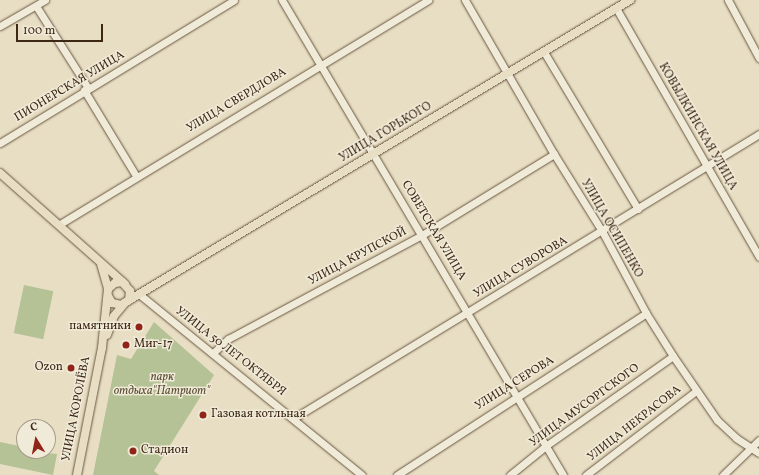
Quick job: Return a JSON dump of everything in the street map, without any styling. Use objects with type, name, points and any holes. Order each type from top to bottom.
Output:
[{"type":"main road","name":"УЛИЦА ГОРЬКОГО","points":[[125,303],[152,285],[630,0]]},
{"type":"main road","points":[[0,173],[60,224],[99,259],[126,284],[130,294],[125,303],[115,304],[108,292],[99,259]]},
{"type":"main road","points":[[108,292],[115,283],[126,284]]},
{"type":"main road","name":"УЛИЦА ГОРЬКОГО","points":[[126,284],[138,290],[152,285]]},
{"type":"main road","name":"УЛИЦА КОРОЛЁВА","points":[[77,475],[102,348],[108,292]]},
{"type":"main road","name":"УЛИЦА КОРОЛЁВА","points":[[102,348],[112,320],[125,303]]},
{"type":"street","name":"ПИОНЕРСКАЯ УЛИЦА","points":[[0,143],[86,89],[234,0]]},
{"type":"street","name":"СОВЕТСКАЯ УЛИЦА","points":[[282,0],[517,394],[563,475]]},
{"type":"street","name":"УЛИЦА СВЕРДЛОВА","points":[[60,224],[320,63],[428,0]]},
{"type":"street","name":"УЛИЦА ОСИПЕНКО","points":[[465,0],[554,154],[602,231],[646,313],[673,356],[717,420],[750,448],[759,453]]},
{"type":"street","points":[[728,0],[759,58]]},
{"type":"street","points":[[0,26],[40,2],[86,89],[136,176]]},
{"type":"street","name":"КОВЫЛКИНСКАЯ УЛИЦА","points":[[616,8],[759,257]]},
{"type":"street","points":[[544,52],[638,210]]},
{"type":"street","name":"УЛИЦА СУВОРОВА","points":[[294,418],[338,389],[468,313],[638,210],[759,134]]},
{"type":"street","name":"УЛИЦА КРУПСКОЙ","points":[[213,353],[228,339],[422,235],[554,154]]},
{"type":"street","name":"УЛИЦА 50 ЛЕТ ОКТЯБРЯ","points":[[139,294],[294,418],[362,475]]},
{"type":"street","name":"УЛИЦА СЕРОВА","points":[[397,475],[517,394],[579,357],[646,313]]},
{"type":"street","name":"УЛИЦА МУСОРГСКОГО","points":[[510,475],[547,446],[673,356]]},
{"type":"street","name":"УЛИЦА НЕКРАСОВА","points":[[586,475],[696,390]]},
{"type":"street","points":[[723,475],[759,440]]},
{"type":"green space","points":[[24,285],[53,291],[43,339],[14,333]]},
{"type":"green space","name":"парк отдыха\"Патриот\"","points":[[154,322],[214,375],[154,471],[159,475],[93,475],[117,355],[131,359]]},
{"type":"green space","points":[[0,442],[16,445],[16,459],[56,459],[57,454],[53,475],[0,464]]},
{"type":"place","name":"памятники","points":[[139,327]]},
{"type":"place","name":"Миг-17","points":[[126,345]]},
{"type":"place","name":"Ozon","points":[[71,368]]},
{"type":"place","name":"Газовая котльная","points":[[203,415]]},
{"type":"place","name":"Стадион","points":[[133,451]]}]
